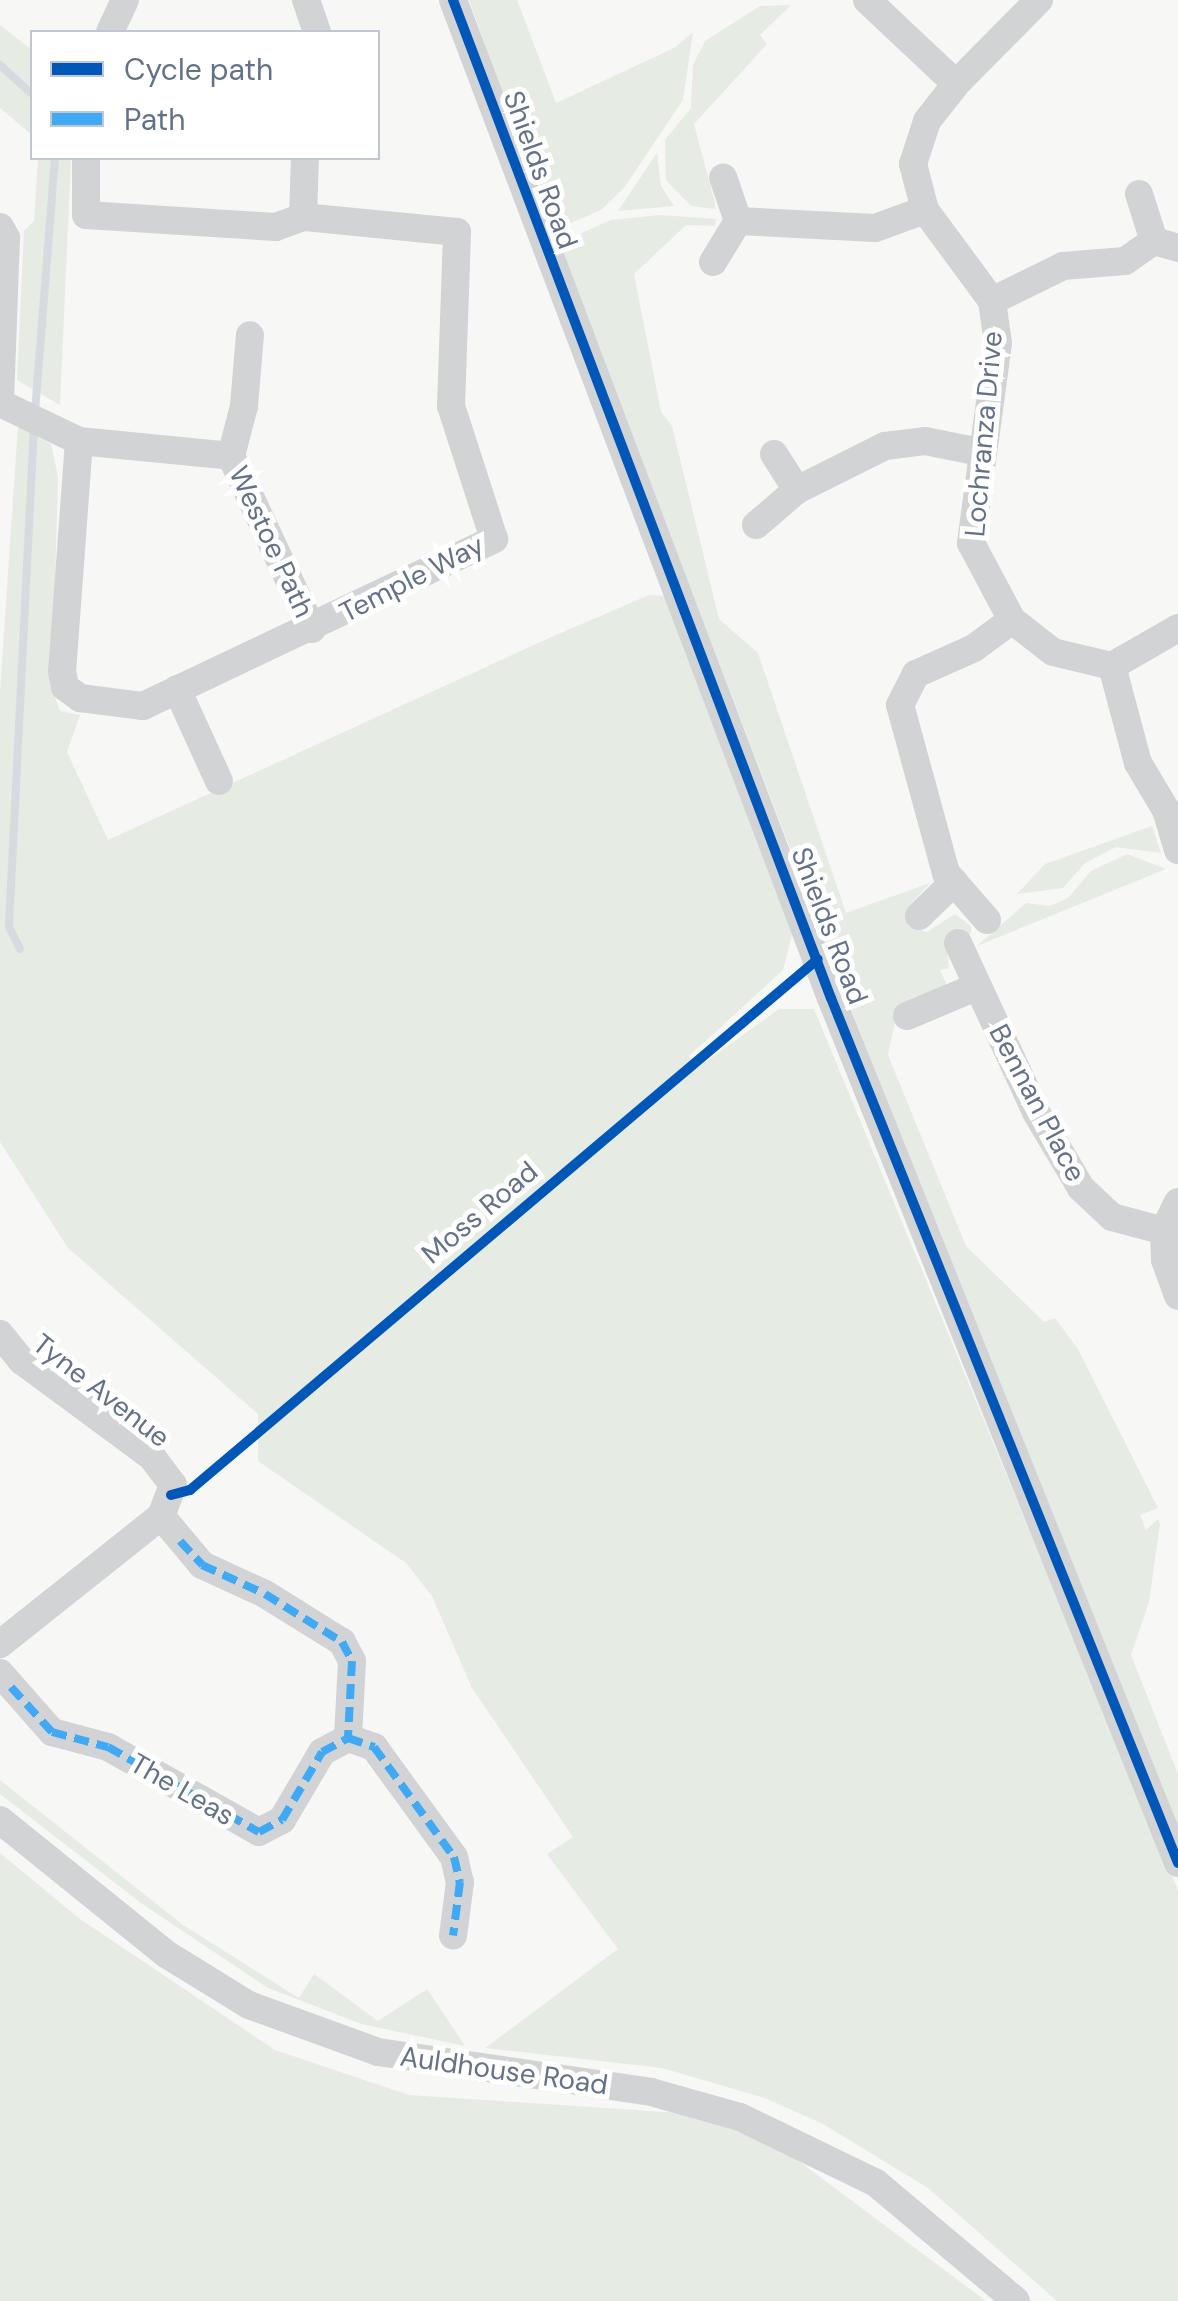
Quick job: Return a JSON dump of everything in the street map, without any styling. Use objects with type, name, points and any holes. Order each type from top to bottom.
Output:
[{"type":"street","points":[[111,30],[125,0]]},
{"type":"street","points":[[306,0],[316,30]]},
{"type":"street","name":"Shields Road","points":[[453,0],[831,998],[1178,1863]]},
{"type":"street","points":[[867,0],[956,84]]},
{"type":"street","name":"Lochranza Drive","points":[[1039,0],[956,84],[917,143],[915,188],[925,210],[992,301],[998,343],[980,452],[972,543],[1012,620],[1053,652],[1112,666]]},
{"type":"street","points":[[86,160],[86,215],[276,227],[303,217],[304,160]]},
{"type":"street","points":[[723,178],[738,221]]},
{"type":"street","points":[[992,301],[1063,266],[1138,257],[1166,244],[1139,194]]},
{"type":"street","points":[[738,221],[875,228],[925,210]]},
{"type":"street","name":"Temple Way","points":[[79,442],[66,687],[80,698],[143,706],[484,548],[496,529],[452,406],[457,232],[303,217]]},
{"type":"street","points":[[713,262],[738,221]]},
{"type":"street","points":[[0,227],[6,238],[0,403]]},
{"type":"street","points":[[231,456],[244,406],[250,334]]},
{"type":"street","name":"Westoe Path","points":[[0,403],[79,442],[231,456],[312,629]]},
{"type":"street","points":[[756,525],[798,490],[885,446],[925,441],[980,452]]},
{"type":"street","points":[[774,454],[798,490]]},
{"type":"street","points":[[987,920],[954,882],[902,724],[903,690],[916,674],[974,648],[1012,620]]},
{"type":"street","points":[[1178,628],[1112,666],[1138,763],[1166,810],[1178,850]]},
{"type":"street","points":[[177,690],[219,780]]},
{"type":"street","points":[[919,916],[954,882]]},
{"type":"street","name":"Bennan Place","points":[[958,943],[976,986],[1081,1188],[1112,1218],[1164,1231]]},
{"type":"street","points":[[906,1016],[976,986]]},
{"type":"street","points":[[1178,1202],[1164,1231],[1165,1260],[1178,1296]]},
{"type":"street","name":"Tyne Avenue","points":[[0,1334],[22,1361],[152,1457],[173,1484],[161,1516]]},
{"type":"street","points":[[2,1640],[161,1516],[202,1566],[265,1594],[342,1642],[352,1661],[348,1738],[374,1747],[454,1858],[460,1882],[453,1936]]},
{"type":"street","name":"The Leas","points":[[0,1673],[52,1732],[108,1747],[259,1832],[282,1820],[322,1752],[348,1738]]},
{"type":"street","name":"Auldhouse Road","points":[[0,1820],[166,1954],[249,2005],[378,2052],[651,2092],[740,2117],[876,2183],[1016,2301]]},
{"type":"shaded area","points":[[469,0],[517,0],[556,103],[674,48],[693,32],[683,100],[624,188],[601,210],[552,231]]},
{"type":"shaded area","points":[[791,5],[760,35],[767,44],[694,124],[715,209],[691,206],[666,180],[665,140],[691,108],[693,65],[705,41],[760,6]]},
{"type":"shaded area","points":[[0,25],[30,48],[30,133],[0,108]]},
{"type":"shaded area","points":[[657,153],[661,186],[674,206],[618,211]]},
{"type":"shaded area","points":[[38,160],[71,160],[60,405],[17,380],[24,231],[34,221]]},
{"type":"shaded area","points":[[660,215],[716,219],[715,226],[686,225],[634,274],[661,412],[672,426],[719,619],[758,653],[846,913],[930,883],[909,906],[908,926],[927,932],[955,914],[971,926],[971,934],[946,940],[949,968],[940,970],[948,988],[897,1012],[888,1055],[966,1246],[1044,1322],[1055,1318],[1078,1349],[1158,1508],[1140,1515],[1146,1530],[1158,1519],[1160,1524],[1149,1602],[1131,1655],[1178,1774],[1178,1831],[938,1236],[559,243],[611,220]]},
{"type":"shaded area","points":[[18,426],[51,444],[58,477],[52,689],[60,711],[80,715],[67,752],[108,840],[547,639],[649,595],[664,596],[792,934],[783,970],[689,1056],[697,1068],[779,1009],[814,1009],[1178,1890],[1178,2301],[1057,2301],[928,2188],[823,2124],[765,2098],[662,2068],[485,2048],[618,1949],[547,1854],[573,1837],[472,1688],[432,1596],[406,1563],[258,1461],[258,1414],[68,1248],[0,1142],[0,692]]},
{"type":"shaded area","points":[[1152,826],[1161,853],[1116,847],[1085,863],[1063,888],[1017,894],[1045,864]]},
{"type":"shaded area","points":[[1127,854],[1166,869],[977,946],[1026,903],[1050,906],[1068,898],[1091,871]]},
{"type":"shaded area","points":[[0,1780],[183,1925],[299,1998],[314,1974],[378,2021],[427,1989],[465,2046],[362,2024],[268,1988],[141,1903],[0,1794]]},
{"type":"shaded area","points":[[0,1853],[80,1919],[275,2050],[409,2095],[740,2117],[986,2301],[0,2301]]},
{"type":"waterway","points":[[0,65],[30,92]]},
{"type":"waterway","points":[[35,412],[55,160]]},
{"type":"waterway","points":[[20,949],[9,926],[34,426]]},
{"type":"marked path","points":[[180,1541],[202,1565],[265,1594],[342,1642],[352,1661],[348,1738]]},
{"type":"marked path","points":[[11,1687],[52,1732],[108,1747],[259,1832],[282,1820],[322,1752],[348,1738],[374,1747],[454,1857],[460,1882],[453,1936]]},
{"type":"cycle path","points":[[453,0],[831,998],[1178,1863]]},
{"type":"cycle path","name":"Moss Road","points":[[171,1495],[190,1490],[818,959]]}]
